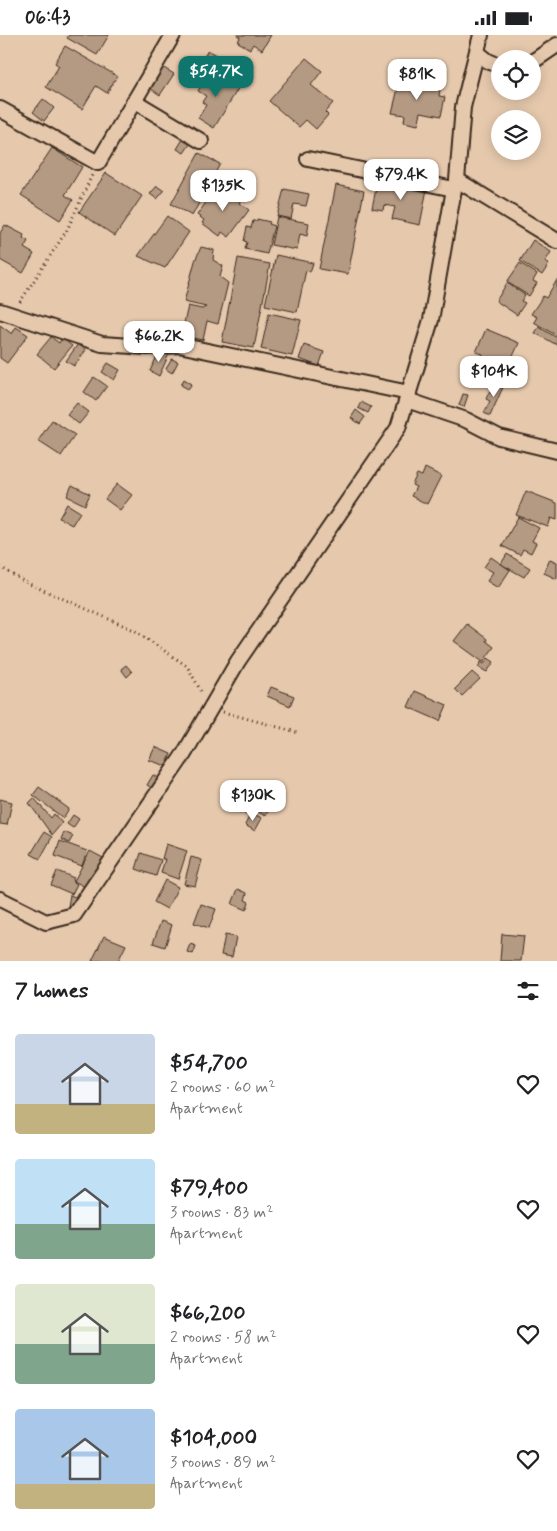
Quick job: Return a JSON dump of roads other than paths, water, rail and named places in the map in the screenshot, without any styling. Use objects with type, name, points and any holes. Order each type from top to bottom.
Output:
[{"type":"street","points":[[0,109],[98,163],[173,35]]},
{"type":"street","points":[[481,35],[463,107],[457,180],[557,241]]},
{"type":"street","points":[[541,56],[557,45]]},
{"type":"street","points":[[478,53],[491,62]]},
{"type":"street","points":[[134,101],[201,141]]},
{"type":"street","points":[[0,899],[46,922],[74,915],[184,754],[238,661],[398,428],[431,320],[454,189],[308,159]]},
{"type":"street","points":[[6,313],[102,344],[147,347],[179,345],[408,397],[466,420],[500,437],[557,451]]}]
